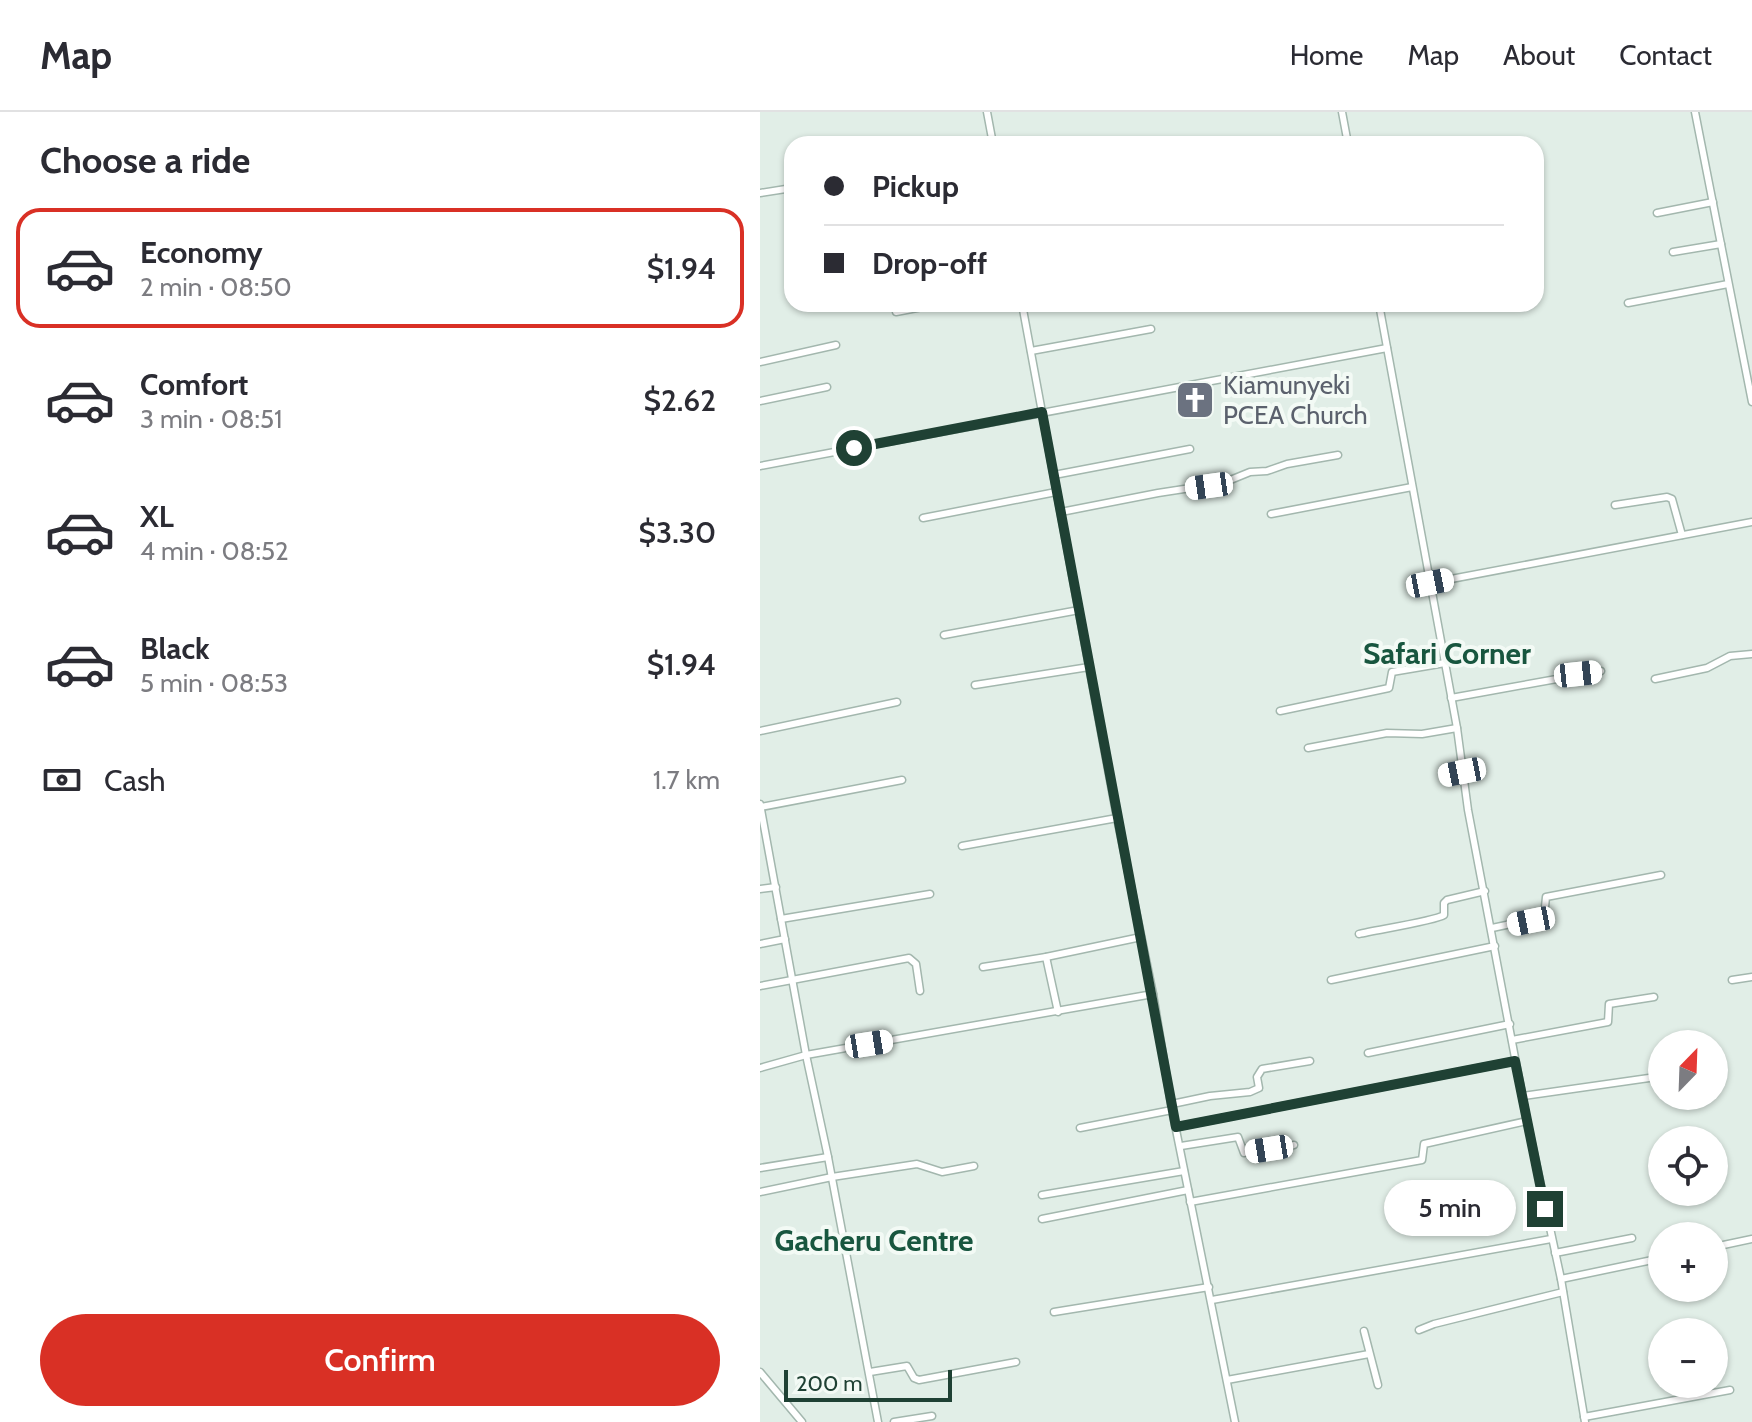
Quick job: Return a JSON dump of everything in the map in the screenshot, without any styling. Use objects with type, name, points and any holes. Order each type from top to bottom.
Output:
[{"type":"street","points":[[987,112],[992,136]]},
{"type":"street","points":[[1342,112],[1346,136]]},
{"type":"street","points":[[1695,112],[1752,402]]},
{"type":"street","points":[[760,193],[784,189]]},
{"type":"street","points":[[1657,213],[1713,202]]},
{"type":"street","points":[[1673,252],[1721,244]]},
{"type":"street","points":[[1628,303],[1728,284]]},
{"type":"street","points":[[1024,312],[1184,1171],[1235,1422]]},
{"type":"street","points":[[1380,312],[1515,1061],[1561,1279],[1585,1419],[1730,1390]]},
{"type":"street","points":[[1031,351],[1151,329]]},
{"type":"street","points":[[760,362],[836,345]]},
{"type":"street","points":[[760,466],[1387,348]]},
{"type":"street","points":[[760,401],[827,387]]},
{"type":"street","points":[[1054,475],[1190,449]]},
{"type":"street","points":[[1061,512],[1223,483],[1250,472],[1338,455]]},
{"type":"street","points":[[1271,514],[1412,487]]},
{"type":"street","points":[[923,518],[1056,492]]},
{"type":"street","points":[[1615,505],[1667,497],[1672,499],[1682,535]]},
{"type":"street","points":[[1430,583],[1752,522]]},
{"type":"street","points":[[944,635],[1079,610]]},
{"type":"street","points":[[1655,679],[1707,668],[1730,656],[1752,654]]},
{"type":"street","points":[[1280,711],[1389,688],[1392,672],[1445,663]]},
{"type":"street","points":[[975,685],[1089,667]]},
{"type":"street","points":[[1451,698],[1601,671]]},
{"type":"street","points":[[760,731],[897,702]]},
{"type":"street","points":[[1308,748],[1387,733],[1410,735],[1457,728]]},
{"type":"street","points":[[1445,775],[1462,772]]},
{"type":"street","points":[[878,1422],[760,806],[902,780]]},
{"type":"street","points":[[962,846],[1117,818]]},
{"type":"street","points":[[1492,928],[1544,917],[1546,897],[1661,875]]},
{"type":"street","points":[[760,889],[776,887]]},
{"type":"street","points":[[1359,934],[1439,919],[1444,915],[1447,900],[1485,891]]},
{"type":"street","points":[[781,919],[930,894]]},
{"type":"street","points":[[983,967],[1141,937]]},
{"type":"street","points":[[760,944],[785,939]]},
{"type":"street","points":[[1331,980],[1495,946]]},
{"type":"street","points":[[1046,957],[1058,1012]]},
{"type":"street","points":[[760,986],[909,958],[916,964],[920,991]]},
{"type":"street","points":[[1732,980],[1752,977]]},
{"type":"street","points":[[760,1068],[806,1055],[1153,994]]},
{"type":"street","points":[[1512,1040],[1608,1022],[1609,1004],[1654,997]]},
{"type":"street","points":[[1368,1053],[1510,1024]]},
{"type":"street","points":[[1080,1128],[1210,1096],[1250,1092],[1259,1088],[1257,1077],[1262,1069],[1310,1061]]},
{"type":"street","points":[[1176,1127],[1515,1061]]},
{"type":"street","points":[[1523,1096],[1648,1078]]},
{"type":"street","points":[[1190,1202],[1422,1160],[1424,1144],[1527,1121]]},
{"type":"street","points":[[1181,1146],[1235,1137],[1240,1138],[1244,1153],[1294,1145]]},
{"type":"street","points":[[760,1168],[828,1157]]},
{"type":"street","points":[[760,1192],[917,1164],[942,1172],[974,1166]]},
{"type":"street","points":[[1042,1195],[1184,1171]]},
{"type":"street","points":[[1042,1219],[1188,1190]]},
{"type":"street","points":[[1555,1253],[1632,1238]]},
{"type":"street","points":[[1212,1300],[1551,1239]]},
{"type":"street","points":[[1728,1244],[1752,1239]]},
{"type":"street","points":[[1561,1279],[1648,1261]]},
{"type":"street","points":[[1054,1312],[1209,1287]]},
{"type":"street","points":[[1419,1330],[1563,1292]]},
{"type":"street","points":[[1364,1331],[1378,1385]]},
{"type":"street","points":[[1227,1380],[1369,1354]]},
{"type":"street","points":[[870,1372],[907,1366],[914,1378],[919,1380],[1016,1362]]},
{"type":"street","points":[[760,1372],[802,1422]]},
{"type":"street","points":[[894,1422],[932,1416]]},
{"type":"place","name":"Kiamunyeki PCEA Church","points":[[1195,400]]},
{"type":"district","name":"Safari Corner","points":[[1447,654]]},
{"type":"district","name":"Gacheru Centre","points":[[874,1241]]},
{"type":"route","points":[[854,448],[1042,412],[1176,1127],[1515,1061],[1545,1209]]}]
